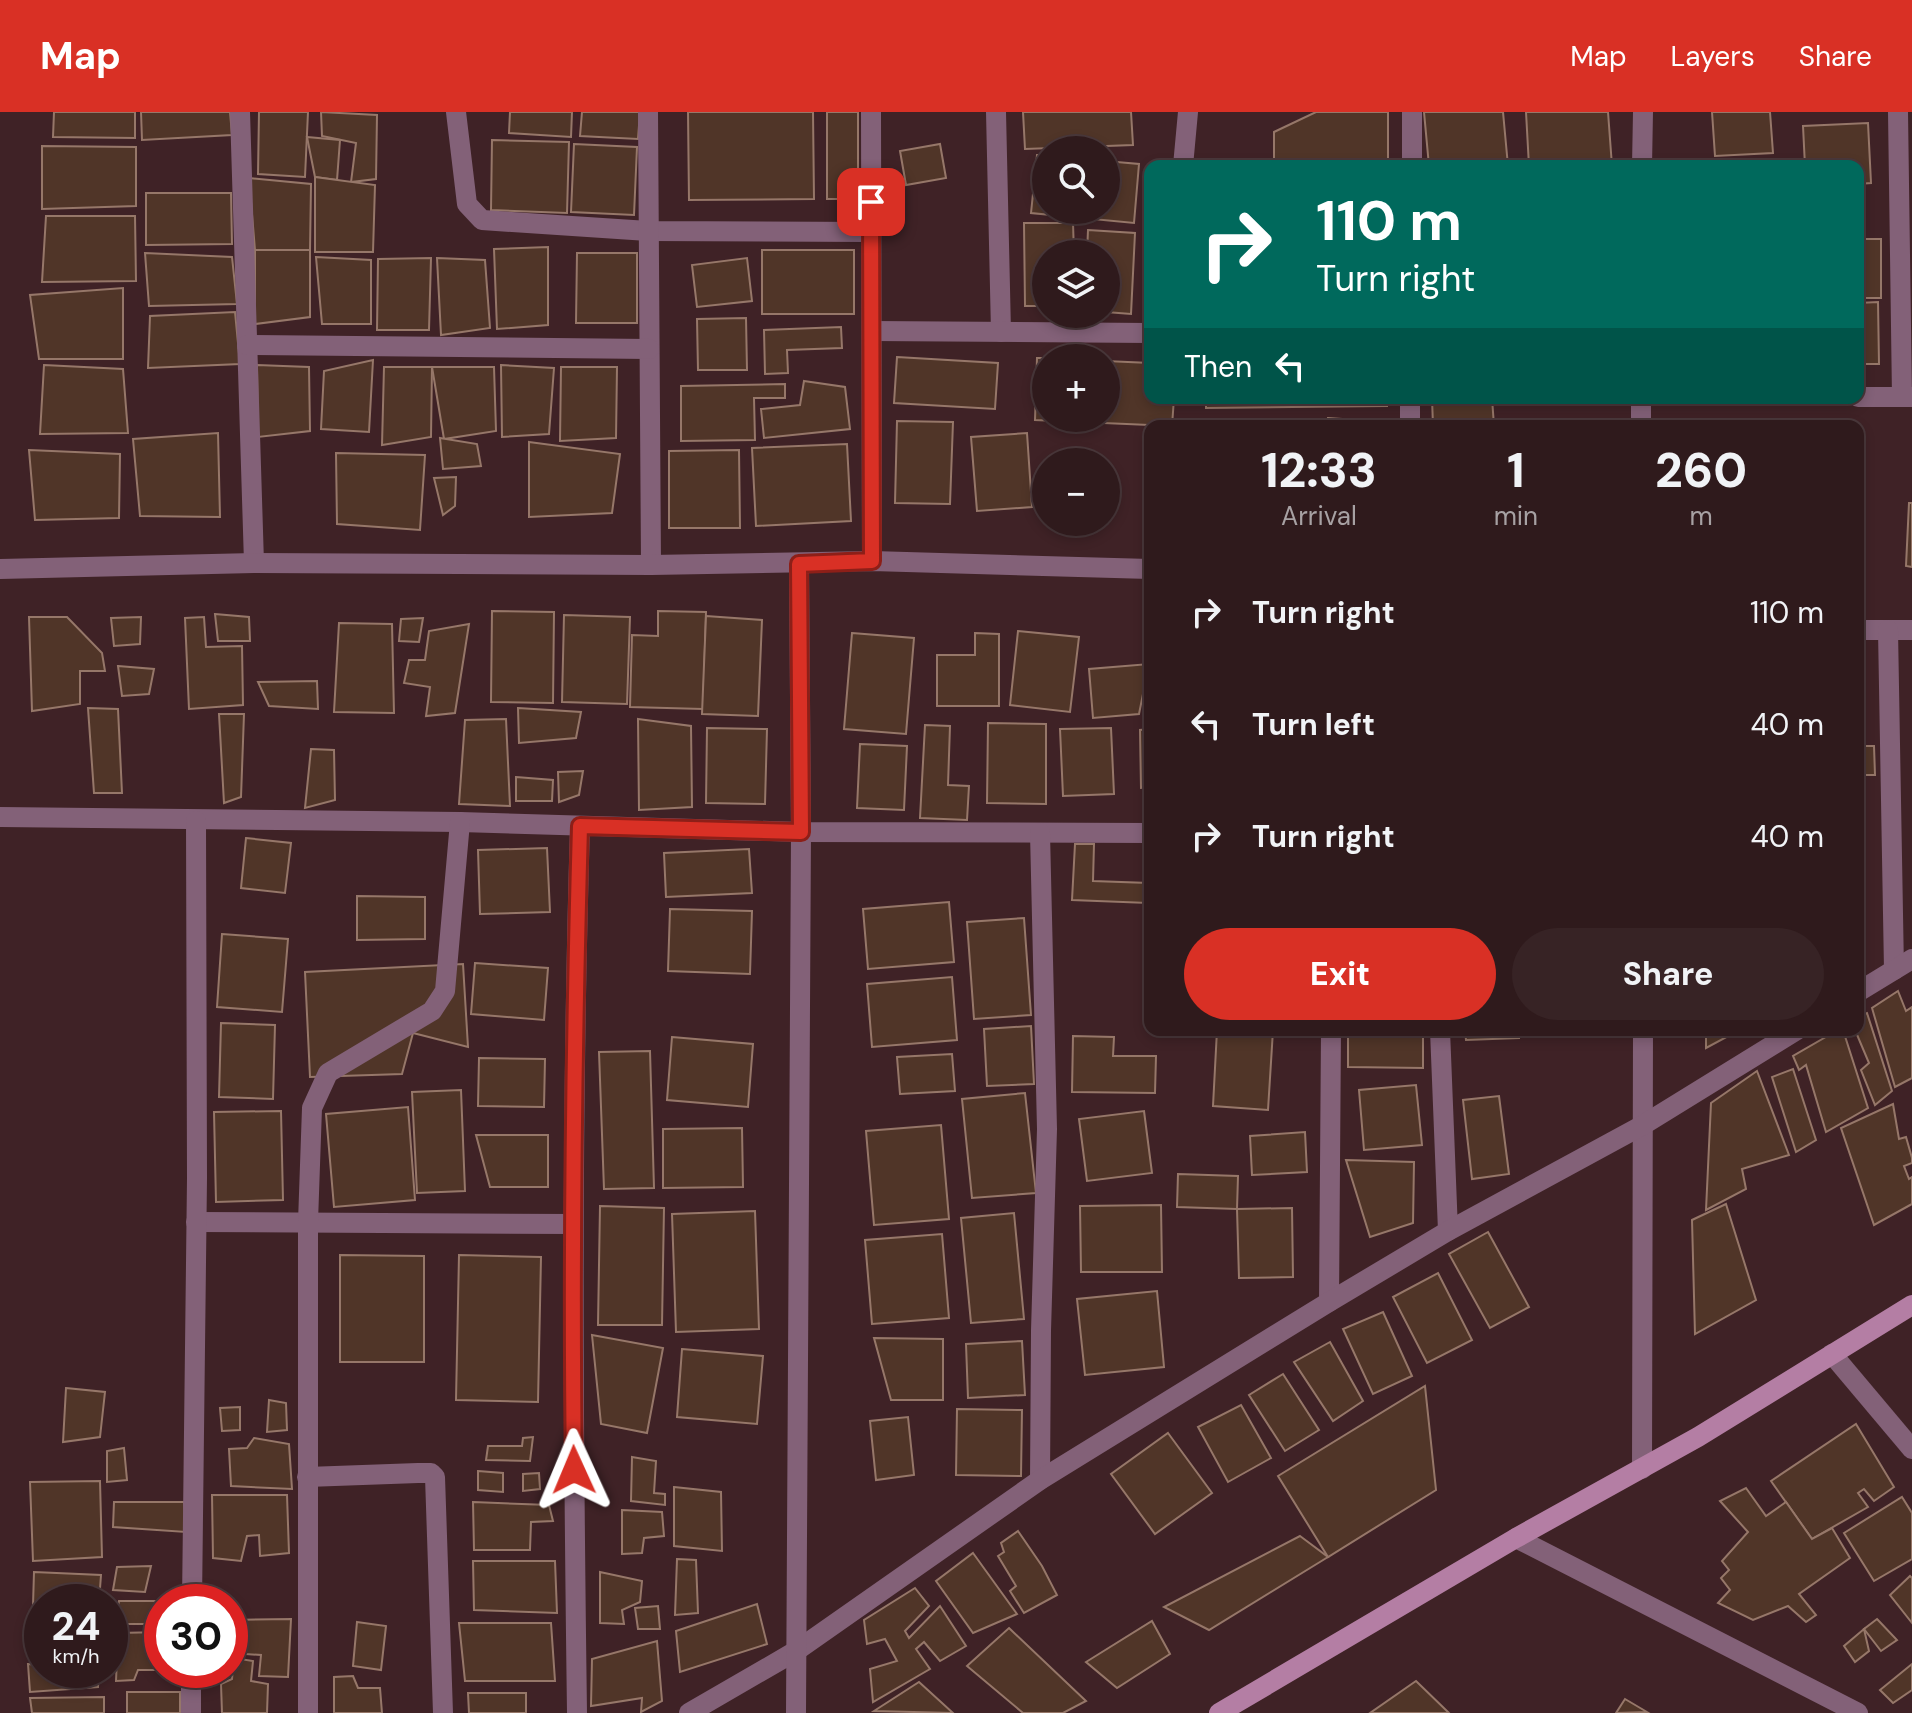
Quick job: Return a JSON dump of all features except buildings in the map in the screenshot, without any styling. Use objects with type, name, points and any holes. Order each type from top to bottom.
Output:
[{"type":"street","points":[[240,112],[254,563]]},
{"type":"street","points":[[456,112],[467,204],[482,220],[648,231],[871,232]]},
{"type":"street","points":[[648,112],[651,565]]},
{"type":"street","points":[[871,112],[872,561]]},
{"type":"street","points":[[996,112],[1001,332]]},
{"type":"street","points":[[1184,160],[1188,112]]},
{"type":"street","points":[[1412,112],[1412,160]]},
{"type":"street","points":[[1642,160],[1643,112]]},
{"type":"street","points":[[1864,397],[1907,397],[1898,112]]},
{"type":"street","points":[[872,331],[1144,333]]},
{"type":"street","points":[[247,345],[649,349]]},
{"type":"street","points":[[0,569],[254,563],[651,565],[872,561],[1144,569]]},
{"type":"street","points":[[796,1713],[801,832],[799,564]]},
{"type":"street","points":[[1864,630],[1912,630]]},
{"type":"street","points":[[1888,630],[1894,970]]},
{"type":"street","points":[[0,817],[460,822],[801,832],[1144,833]]},
{"type":"street","points":[[192,1584],[196,821]]},
{"type":"street","points":[[308,1713],[308,1222],[312,1108],[328,1073],[432,1011],[445,991],[460,822]]},
{"type":"street","points":[[577,1713],[572,1318],[580,826]]},
{"type":"street","points":[[1040,833],[1047,1129],[1040,1480]]},
{"type":"street","points":[[1864,988],[1912,959]]},
{"type":"street","points":[[1329,1302],[1331,1036]]},
{"type":"street","points":[[1440,1036],[1448,1231]]},
{"type":"street","points":[[1642,1469],[1643,1036]]},
{"type":"street","points":[[689,1713],[796,1651],[1040,1480],[1448,1231],[1643,1125],[1787,1036]]},
{"type":"street","points":[[196,1222],[573,1224]]},
{"type":"street","points":[[1219,1713],[1516,1538],[1642,1469],[1912,1305]]},
{"type":"street","points":[[1832,1354],[1912,1449]]},
{"type":"street","points":[[307,1477],[418,1473],[431,1473],[435,1477],[443,1713]]},
{"type":"street","points":[[1516,1538],[1820,1704],[1858,1713]]},
{"type":"street","points":[[191,1688],[191,1713]]},
{"type":"route","points":[[574,1470],[575,995],[580,826],[801,832],[799,564],[872,561],[871,202]]}]
